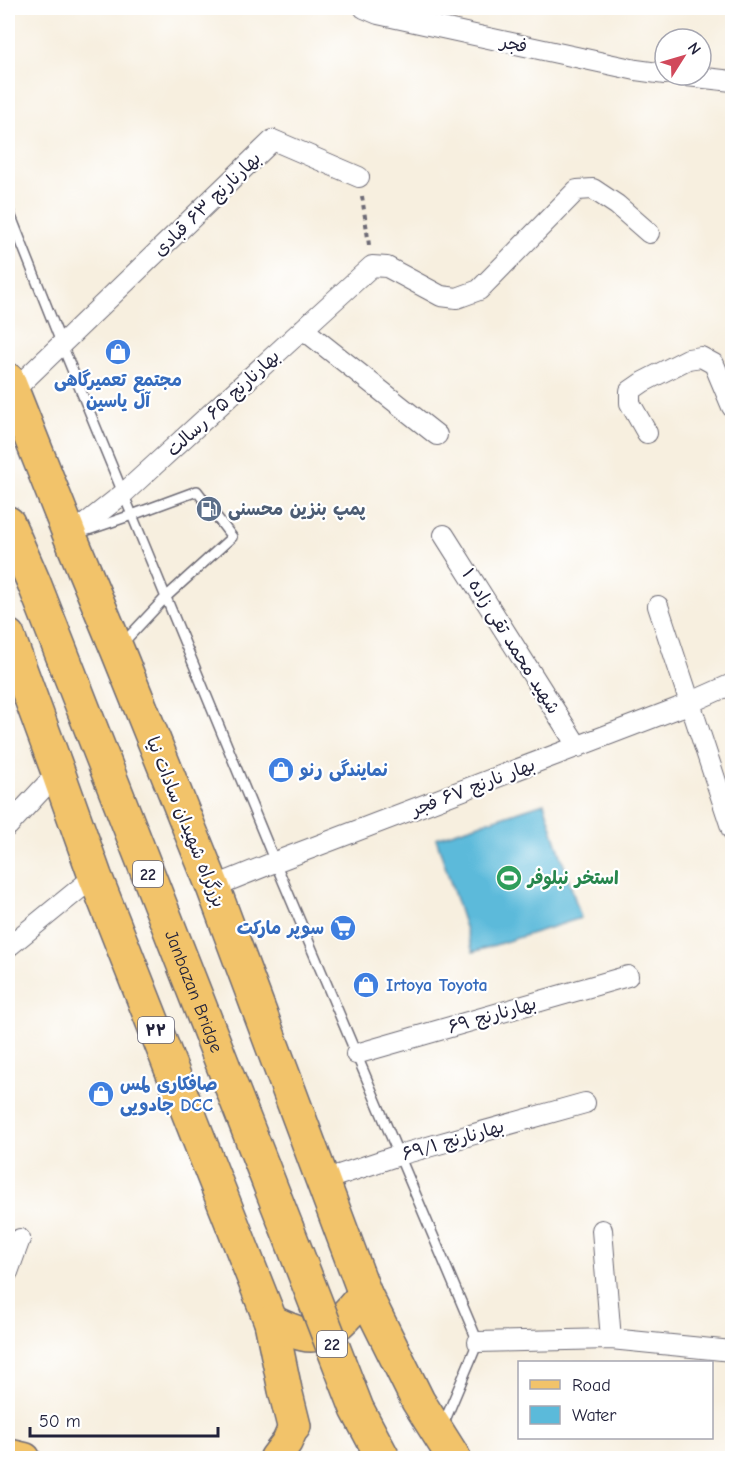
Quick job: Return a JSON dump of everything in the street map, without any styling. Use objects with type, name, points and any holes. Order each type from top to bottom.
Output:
[{"type":"highway","name":"بزرگراه شهیدان سادات نیا","points":[[10,386],[213,887],[364,1294],[418,1401],[446,1446]]},
{"type":"highway","name":"Janbazan Bridge","points":[[8,523],[34,583],[357,1409],[383,1458]]},
{"type":"highway","name":"۲۲","points":[[8,636],[95,876],[271,1322],[294,1426]]},
{"type":"highway","points":[[271,1322],[305,1335],[324,1333],[343,1320],[364,1294]]},
{"type":"main road","points":[[275,1458],[287,1442],[294,1426]]},
{"type":"main road","points":[[8,1454],[25,1458]]},
{"type":"street","name":"فجر","points":[[364,8],[378,14],[653,72]]},
{"type":"street","points":[[713,79],[732,81]]},
{"type":"street","name":"بهارنارنج ۶۳ قبادی","points":[[62,345],[273,140],[359,177]]},
{"type":"street","points":[[372,266],[387,267],[441,296],[457,298],[479,290],[577,189],[593,189],[617,205],[649,232]]},
{"type":"street","name":"بهارنارنج ۶۵ رسالت","points":[[70,536],[124,494],[372,266]]},
{"type":"street","points":[[303,329],[437,435]]},
{"type":"street","points":[[10,386],[62,345]]},
{"type":"street","points":[[647,433],[630,403],[630,392],[643,382],[688,358],[702,357],[714,364],[732,407]]},
{"type":"street","name":"شهید محمد تقی زاده ۱","points":[[444,535],[578,747]]},
{"type":"street","points":[[658,606],[732,830]]},
{"type":"street","name":"بهار نارنج ۶۷ فجر","points":[[213,887],[578,747],[732,684]]},
{"type":"street","points":[[8,826],[58,772]]},
{"type":"street","points":[[8,947],[95,876]]},
{"type":"street","name":"بهارنارنج ۶۹","points":[[356,1054],[628,976]]},
{"type":"street","name":"بهارنارنج ۶۹/۱","points":[[321,1180],[399,1155],[585,1103]]},
{"type":"street","points":[[602,1230],[611,1339]]},
{"type":"street","points":[[8,1272],[20,1239]]},
{"type":"street","points":[[478,1342],[611,1339],[732,1351]]},
{"type":"lane","points":[[8,209],[275,862],[478,1342],[446,1446]]},
{"type":"lane","points":[[70,536],[197,491],[232,537],[166,597],[117,649]]},
{"type":"path","points":[[359,177],[372,266]]},
{"type":"water","name":"استخر نبلوفر","points":[[544,803],[581,918],[473,952],[436,838]]},
{"type":"place","name":"مجتمع تعمیرگاهی آل یاسین","points":[[118,352]]},
{"type":"place","name":"پمپ بنزین محسنی","points":[[209,509]]},
{"type":"place","name":"نمایندگی رنو","points":[[281,770]]},
{"type":"place","name":"استخر نبلوفر","points":[[509,878]]},
{"type":"place","name":"سوپر مارکت","points":[[343,928]]},
{"type":"place","name":"Irtoya Toyota","points":[[366,985]]},
{"type":"place","name":"صافکاری لمس جادویی DCC","points":[[101,1094]]}]
